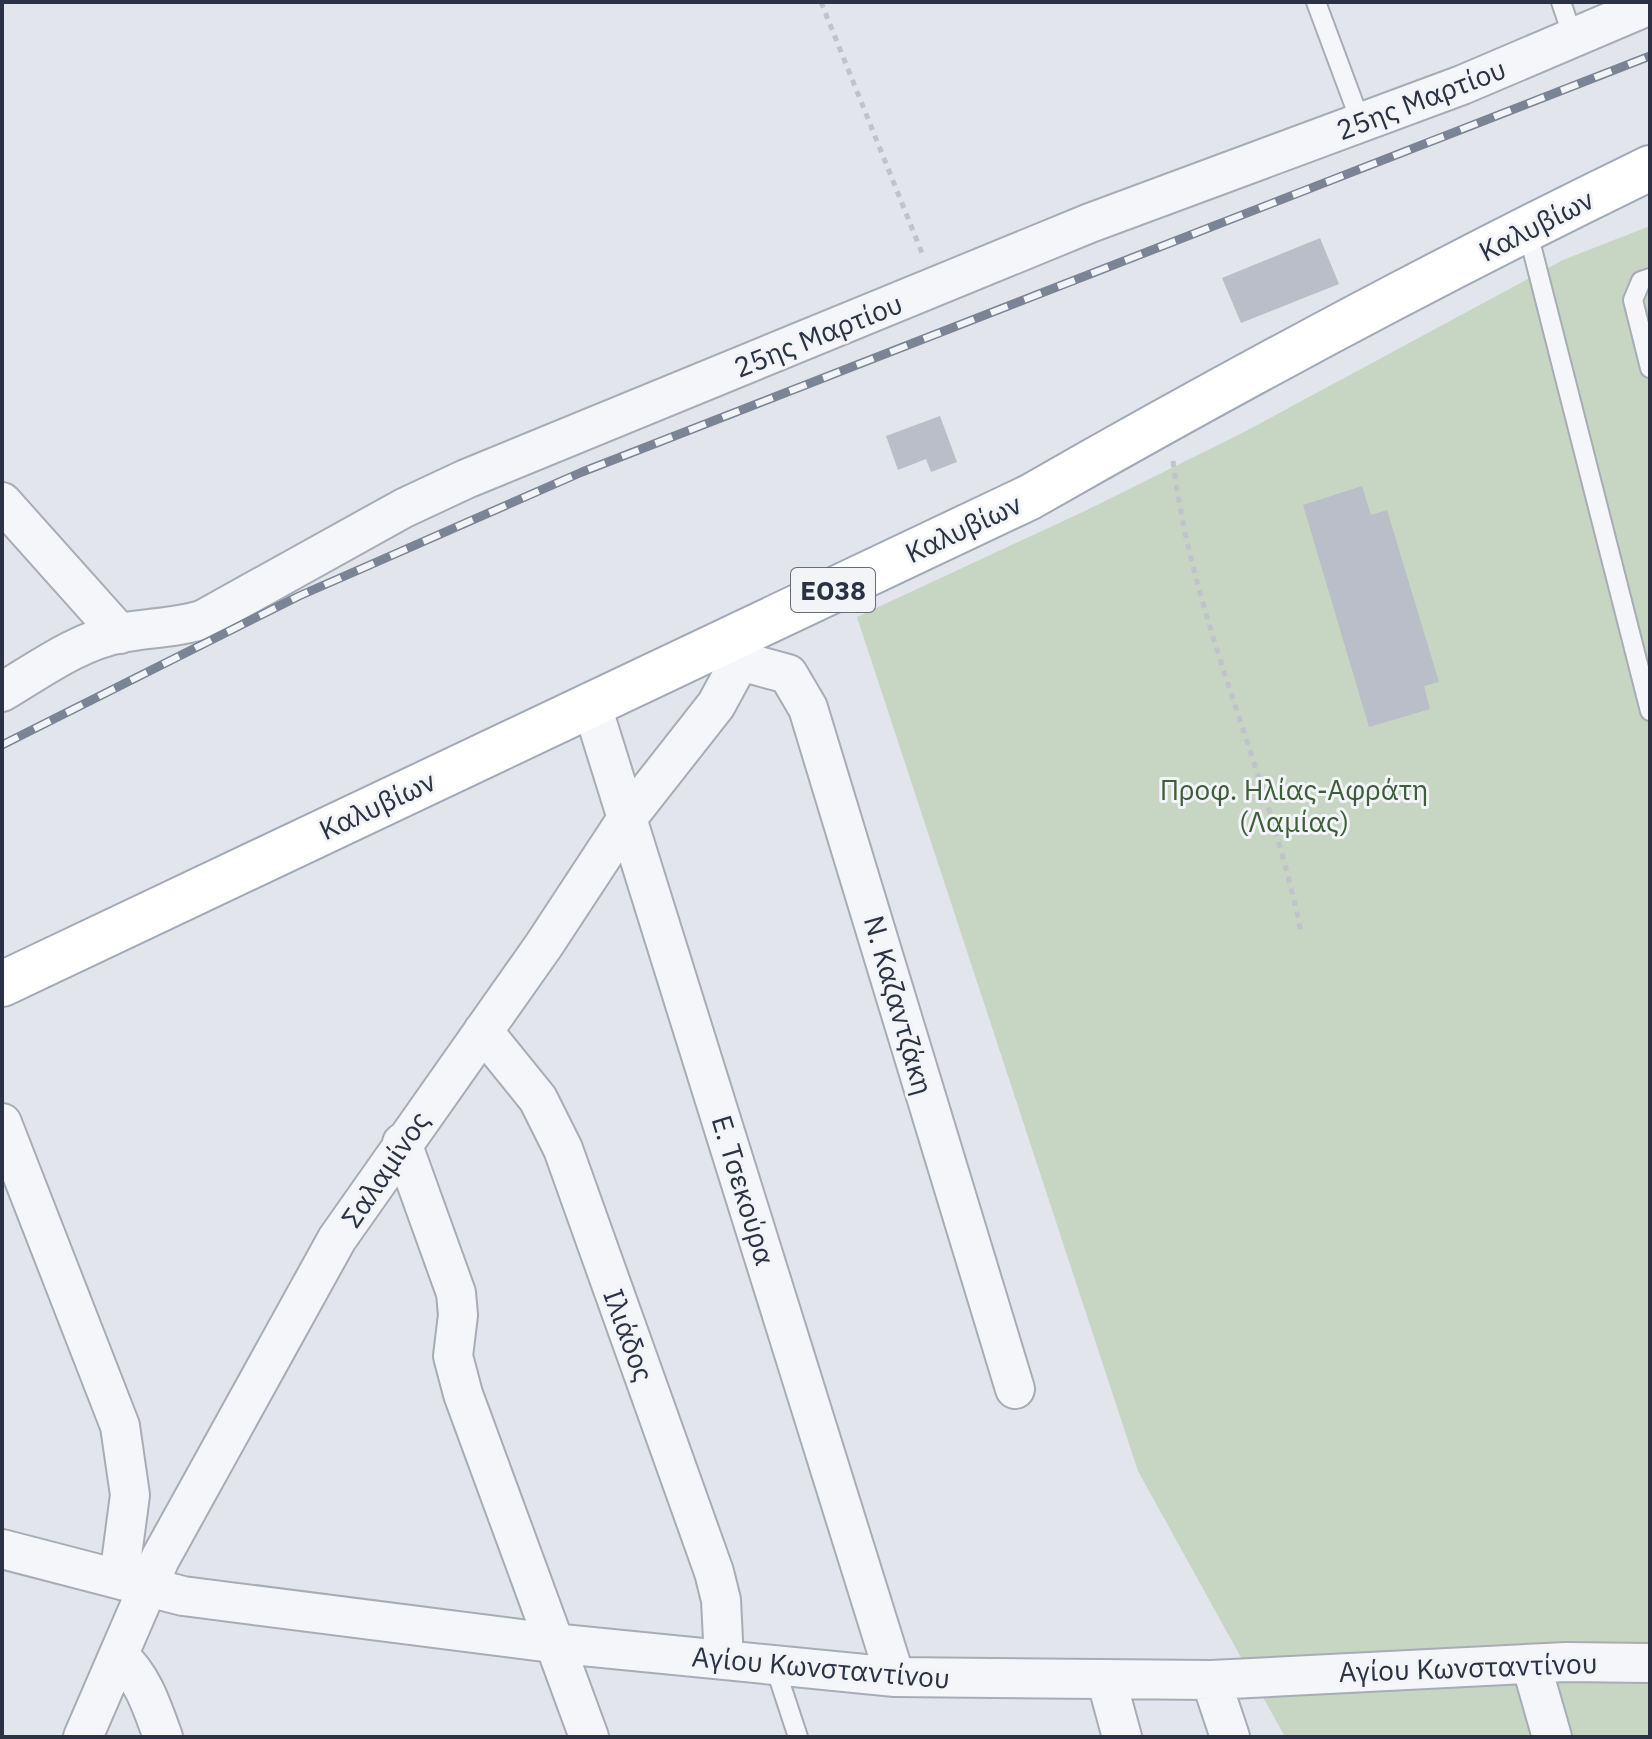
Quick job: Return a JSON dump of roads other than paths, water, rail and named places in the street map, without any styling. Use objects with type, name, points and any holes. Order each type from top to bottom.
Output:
[{"type":"main road","name":"Καλυβίων","points":[[2,984],[591,703],[735,650],[1030,497],[1167,418],[1526,228],[1650,168]]},
{"type":"street","name":"25ης Μαρτίου","points":[[2,692],[75,651],[120,634],[176,628],[202,620],[429,496],[1090,223],[1462,85],[1567,19],[1638,6]]},
{"type":"street","points":[[2,502],[120,634]]},
{"type":"street","name":"Σαλαμίνος","points":[[83,1737],[119,1656],[133,1583],[337,1239],[628,817],[716,705],[735,650]]},
{"type":"street","name":"Ν. Καζαντζάκη","points":[[735,650],[788,674],[808,708],[1015,1389]]},
{"type":"street","name":"Ε. Τσεκούρα","points":[[591,703],[895,1677]]},
{"type":"street","name":"Ιλιάδος","points":[[483,1031],[538,1099],[563,1149],[714,1572],[721,1600],[724,1660]]},
{"type":"street","points":[[2,1123],[120,1426],[130,1495],[133,1583]]},
{"type":"street","points":[[402,1143],[456,1293],[453,1356],[463,1394],[589,1737]]},
{"type":"street","name":"Αγίου Κωνσταντίνου","points":[[2,1549],[183,1596],[552,1643],[895,1677],[1107,1682],[1211,1680],[1531,1664],[1650,1663]]},
{"type":"street","points":[[119,1656],[134,1671],[146,1692],[163,1737]]},
{"type":"street","points":[[1531,1664],[1552,1737]]},
{"type":"street","points":[[1211,1680],[1230,1737]]},
{"type":"street","points":[[1107,1682],[1122,1737]]},
{"type":"lane","points":[[1316,2],[1361,123]]},
{"type":"lane","points":[[1526,228],[1650,711]]},
{"type":"lane","points":[[1650,278],[1641,281],[1633,300],[1650,368]]},
{"type":"lane","points":[[775,1667],[798,1737]]},
{"type":"railway","points":[[2,745],[299,596],[582,472],[1650,56]]},
{"type":"park label","name":"Προφ. Ηλίας-Αφράτη (Λαμίας)","points":[[1294,805]]}]
